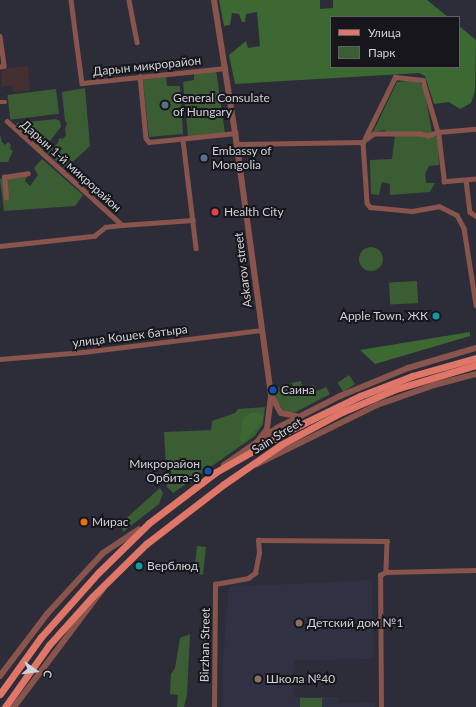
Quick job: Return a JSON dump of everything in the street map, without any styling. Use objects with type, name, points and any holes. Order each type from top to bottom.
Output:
[{"type":"main road","name":"Sain Street","points":[[0,694],[41,637],[78,594],[149,523],[216,472],[325,412],[412,376],[476,358]]},
{"type":"main road","name":"Sain Street","points":[[5,707],[49,645],[115,573],[174,522],[288,441],[355,406],[396,390],[476,365]]},
{"type":"street","name":"Дарын микрорайон","points":[[70,0],[82,83],[225,68]]},
{"type":"street","name":"Дарын микрорайон","points":[[129,0],[137,42]]},
{"type":"street","name":"Askarov street","points":[[214,0],[236,134],[271,396]]},
{"type":"street","points":[[0,36],[4,66],[0,67]]},
{"type":"street","points":[[140,76],[146,138],[149,142],[236,134]]},
{"type":"street","points":[[476,179],[442,180],[438,132],[423,80],[395,78],[363,142],[366,203],[370,207],[412,211],[439,206],[457,214],[464,228],[476,305]]},
{"type":"street","name":"Дарын 1-й микрорайон","points":[[7,121],[122,225]]},
{"type":"street","points":[[237,144],[363,142],[374,134],[420,134],[430,136],[438,132],[476,129]]},
{"type":"street","points":[[183,140],[196,248]]},
{"type":"street","points":[[6,198],[4,177],[28,173]]},
{"type":"street","points":[[466,180],[470,212],[476,216]]},
{"type":"street","points":[[0,246],[94,236],[106,227],[193,220]]},
{"type":"street","name":"улица Кошек батыра","points":[[0,359],[84,352],[261,330]]},
{"type":"street","points":[[216,472],[258,441],[298,416],[364,385],[476,348]]},
{"type":"street","points":[[247,469],[376,405],[434,385],[476,374]]},
{"type":"street","points":[[271,396],[281,413],[298,416]]},
{"type":"street","points":[[258,441],[267,429],[271,396]]},
{"type":"street","name":"Sain Street","points":[[0,676],[47,614],[103,553],[149,523]]},
{"type":"street","name":"Birzhan Street","points":[[214,707],[215,584],[248,578],[255,573],[259,553],[258,540],[387,541],[386,572]]},
{"type":"street","points":[[381,707],[380,575],[386,572],[476,570]]},
{"type":"street","name":"Sain Street","points":[[14,707],[115,573]]},
{"type":"shaded area","points":[[28,66],[30,90],[13,92],[12,86],[2,86],[1,69]]},
{"type":"shaded area","name":"Детский дом №1","points":[[372,580],[373,659],[294,660],[293,697],[338,697],[338,703],[375,702],[375,707],[223,707],[223,660],[229,587]]},
{"type":"green space","points":[[219,0],[320,0],[320,9],[333,8],[333,0],[427,0],[447,16],[330,16],[330,68],[460,68],[460,27],[476,40],[475,91],[471,103],[460,109],[449,102],[434,104],[425,76],[419,73],[235,84],[229,55],[246,41],[248,48],[260,46],[257,12],[246,14],[245,22],[242,22],[239,14],[232,13],[230,25],[224,26]]},
{"type":"green space","points":[[216,70],[225,133],[188,137],[183,82],[194,80],[194,73]]},
{"type":"green space","points":[[166,77],[167,86],[180,86],[183,134],[149,137],[143,80]]},
{"type":"green space","points":[[416,80],[424,87],[432,133],[438,138],[439,165],[429,166],[425,174],[426,183],[435,183],[430,192],[390,195],[390,184],[382,182],[379,195],[371,194],[370,160],[392,159],[395,135],[386,134],[385,130],[373,132],[397,82]]},
{"type":"green space","points":[[85,88],[90,146],[65,169],[47,153],[58,143],[59,138],[63,139],[66,135],[65,129],[67,123],[65,121],[62,92]]},
{"type":"green space","points":[[56,89],[59,114],[10,120],[7,95]]},
{"type":"green space","points":[[56,119],[60,121],[61,127],[42,151],[36,145],[38,142],[29,133],[26,136],[16,126],[17,123]]},
{"type":"green space","points":[[0,134],[2,142],[5,145],[8,142],[11,145],[10,149],[13,151],[8,162],[0,162]]},
{"type":"green space","points":[[42,159],[83,195],[75,206],[4,211],[0,179],[28,174],[25,181],[30,186],[38,175],[34,168]]},
{"type":"green space","points":[[366,247],[376,247],[383,254],[383,264],[376,271],[366,271],[359,264],[359,254]]},
{"type":"green space","points":[[417,281],[418,303],[390,304],[389,282]]},
{"type":"green space","points":[[470,332],[470,336],[375,364],[360,350]]},
{"type":"green space","points":[[349,375],[355,384],[344,392],[337,383]]},
{"type":"green space","points":[[301,381],[302,389],[314,385],[317,391],[326,387],[330,394],[296,412],[285,412],[273,395],[272,386],[292,390],[294,387],[291,383]]},
{"type":"green space","points":[[265,407],[263,424],[255,436],[173,493],[167,487],[164,432],[211,430],[212,421],[235,413],[238,409]]},
{"type":"green space","points":[[253,412],[263,415],[261,423],[243,443],[240,439],[243,418]]},
{"type":"green space","points":[[160,488],[163,493],[159,504],[123,532],[121,523]]},
{"type":"green space","points":[[197,546],[206,547],[203,575],[194,574]]},
{"type":"green space","points":[[190,634],[187,695],[184,707],[177,707],[178,695],[170,694],[171,674],[175,668],[180,638]]},
{"type":"green space","points":[[300,698],[322,698],[322,707],[300,707]]},
{"type":"place","name":"General Consulate of Hungary","points":[[165,105]]},
{"type":"place","name":"Embassy of Mongolia","points":[[204,158]]},
{"type":"place","name":"Health City","points":[[215,212]]},
{"type":"place","name":"Apple Town, ЖК","points":[[436,316]]},
{"type":"place","name":"Саина","points":[[273,390]]},
{"type":"place","name":"Микрорайон Орбита-3","points":[[208,471]]},
{"type":"place","name":"Мирас","points":[[84,522]]},
{"type":"place","name":"Верблюд","points":[[139,566]]},
{"type":"place","name":"Детский дом №1","points":[[299,623]]},
{"type":"place","name":"Школа №40","points":[[258,679]]}]
